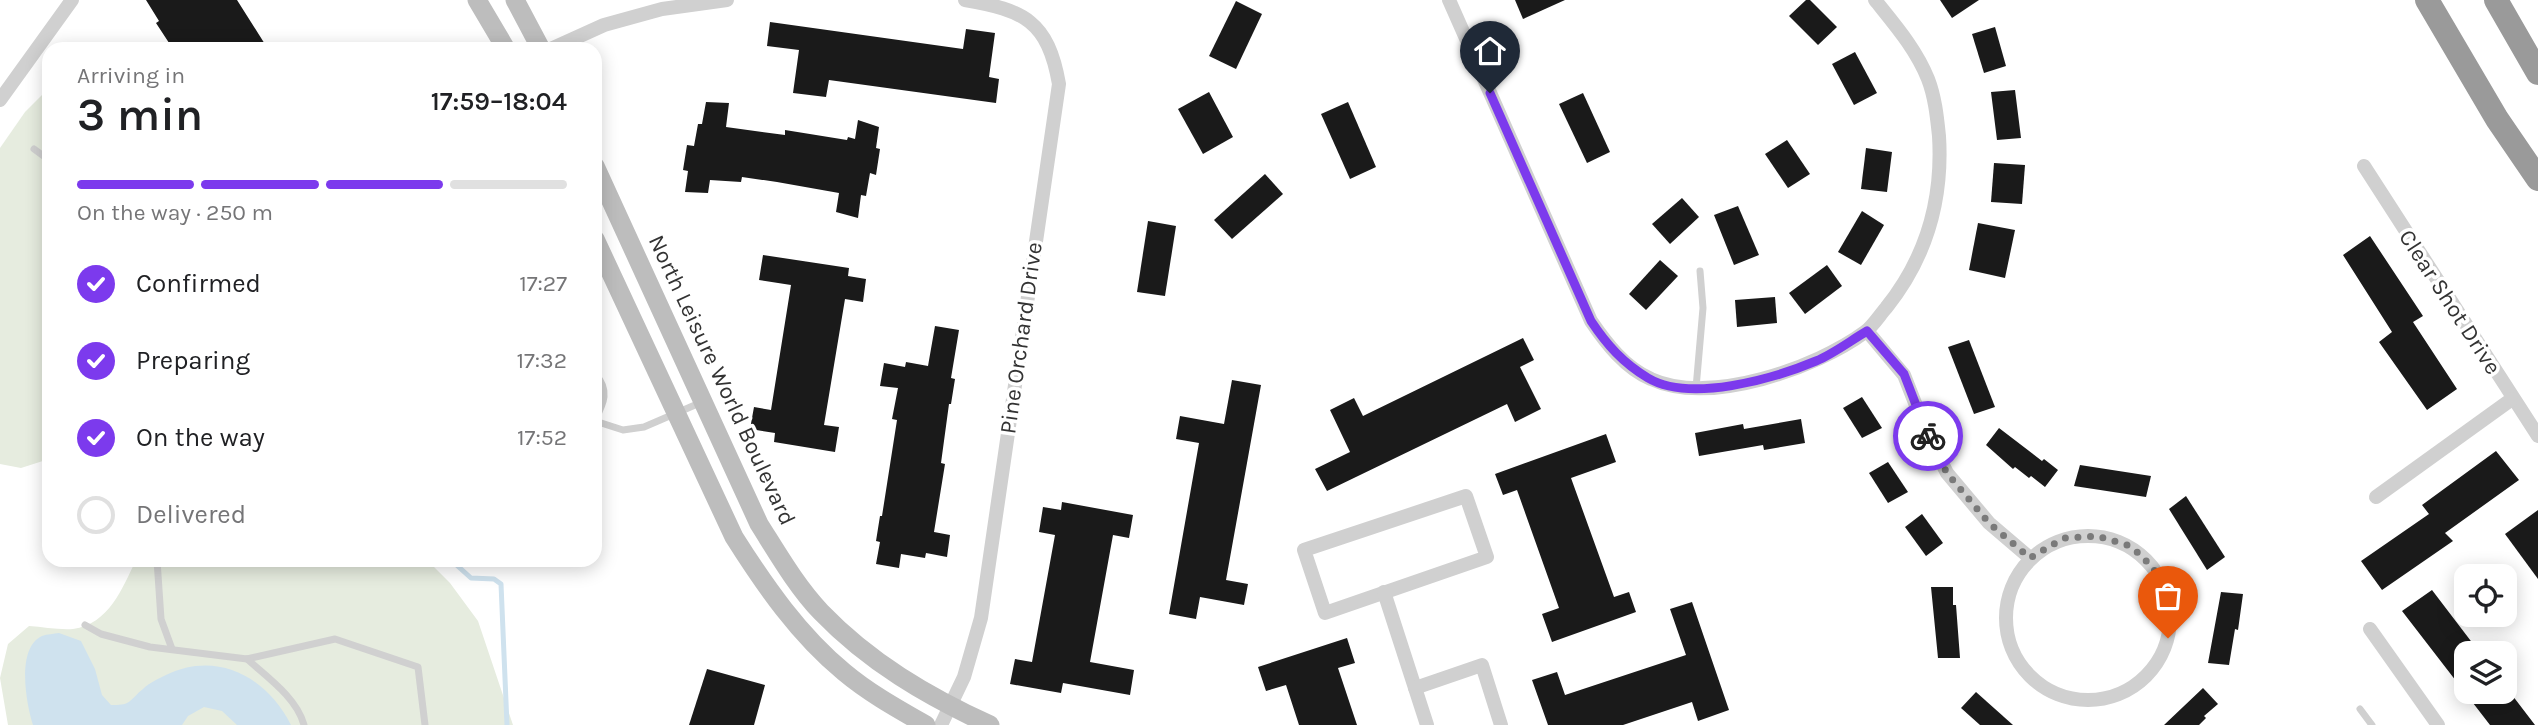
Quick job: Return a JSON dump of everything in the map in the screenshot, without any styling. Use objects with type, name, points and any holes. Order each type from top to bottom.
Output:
[{"type":"highway","points":[[2427,0],[2497,118],[2538,178]]},
{"type":"highway","points":[[2496,0],[2538,73]]},
{"type":"street","points":[[0,100],[72,0]]},
{"type":"street","points":[[477,0],[502,42]]},
{"type":"street","points":[[515,0],[537,42]]},
{"type":"street","points":[[566,42],[604,25],[662,9],[727,0]]},
{"type":"street","name":"Pine Orchard Drive","points":[[941,725],[964,677],[981,618],[1059,84],[1051,51],[1028,20],[1012,10],[965,0]]},
{"type":"street","points":[[1449,0],[1591,321],[1611,349],[1650,379],[1684,389],[1719,388],[1753,381],[1817,361],[1867,331],[1896,295],[1923,249],[1931,227],[1941,170],[1937,112],[1929,82],[1916,52],[1875,0]]},
{"type":"street","name":"Clear Shot Drive","points":[[2364,166],[2538,436]]},
{"type":"street","name":"North Leisure World Boulevard","points":[[602,181],[759,524],[780,558],[819,610],[862,651],[902,679],[951,707],[990,725]]},
{"type":"street","points":[[602,254],[734,537],[757,573],[798,629],[844,673],[926,725]]},
{"type":"street","points":[[1867,331],[1904,374],[1928,436],[1947,473],[1989,523],[2030,558]]},
{"type":"street","points":[[2376,497],[2512,399]]},
{"type":"street","points":[[1466,496],[1487,557],[1384,592],[1325,613],[1304,550],[1466,496]]},
{"type":"street","points":[[2097,536],[2127,545],[2141,555],[2160,577],[2170,610],[2168,638],[2157,664],[2139,683],[2116,696],[2077,700],[2041,686],[2014,658],[2005,630],[2006,601],[2018,572],[2030,558],[2064,538],[2097,536]]},
{"type":"street","points":[[1384,592],[1427,725]]},
{"type":"street","points":[[2370,629],[2438,725]]},
{"type":"street","points":[[1415,688],[1482,665],[1501,725]]},
{"type":"lane","points":[[34,149],[42,155]]},
{"type":"lane","points":[[1696,388],[1703,308],[1700,271]]},
{"type":"lane","points":[[602,382],[605,400],[602,406]]},
{"type":"lane","points":[[602,423],[623,430],[644,427],[703,402]]},
{"type":"lane","points":[[157,567],[161,619],[172,649]]},
{"type":"lane","points":[[85,625],[101,634],[150,647],[247,659],[335,639],[418,667],[425,725]]},
{"type":"lane","points":[[247,659],[280,689],[302,716],[304,725]]},
{"type":"lane","points":[[2360,709],[2372,725]]},
{"type":"shaded area","points":[[42,95],[42,461],[21,468],[0,464],[0,148],[25,112]]},
{"type":"shaded area","points":[[132,567],[434,567],[450,583],[478,621],[513,725],[8,725],[0,678],[8,644],[29,626],[73,629],[85,626],[105,613]]},
{"type":"water","points":[[59,633],[81,641],[95,669],[102,695],[111,705],[127,703],[151,683],[185,668],[222,667],[254,681],[269,693],[291,725],[237,725],[222,711],[204,707],[188,716],[182,725],[33,725],[25,677],[29,652],[34,642],[42,636]]},
{"type":"building","points":[[146,0],[237,0],[264,42],[168,42],[156,23],[159,21]]},
{"type":"building","points":[[1515,0],[1565,0],[1523,19]]},
{"type":"building","points":[[1806,0],[1810,0],[1837,27],[1818,45],[1789,16]]},
{"type":"building","points":[[1940,0],[1979,0],[1952,18]]},
{"type":"building","points":[[1236,1],[1262,14],[1236,69],[1209,56]]},
{"type":"building","points":[[770,22],[963,49],[966,29],[995,33],[989,77],[999,79],[996,103],[829,80],[826,97],[793,93],[799,50],[767,46]]},
{"type":"building","points":[[1995,27],[2006,66],[1984,73],[1972,34]]},
{"type":"building","points":[[1855,52],[1877,93],[1854,105],[1832,64]]},
{"type":"building","points":[[2015,90],[2021,138],[1997,140],[1991,92]]},
{"type":"building","points":[[1209,92],[1233,137],[1203,154],[1178,109]]},
{"type":"building","points":[[1583,93],[1610,152],[1587,163],[1559,104]]},
{"type":"building","points":[[706,102],[729,103],[726,127],[785,135],[785,130],[847,140],[848,137],[855,139],[858,120],[879,127],[876,148],[880,149],[876,175],[870,173],[866,196],[861,195],[858,218],[836,212],[839,193],[777,182],[742,177],[741,182],[710,180],[708,193],[685,192],[688,171],[683,170],[687,145],[694,146]]},
{"type":"building","points":[[1348,102],[1376,167],[1350,179],[1321,114]]},
{"type":"building","points":[[1787,140],[1810,174],[1788,188],[1765,154]]},
{"type":"building","points":[[1866,148],[1892,152],[1887,192],[1861,189]]},
{"type":"building","points":[[1994,163],[2025,165],[2022,204],[1991,202]]},
{"type":"building","points":[[1265,174],[1283,194],[1232,239],[1214,220]]},
{"type":"building","points":[[1682,198],[1699,217],[1670,244],[1652,224]]},
{"type":"building","points":[[1738,206],[1759,255],[1734,265],[1714,215]]},
{"type":"building","points":[[1862,211],[1884,225],[1861,265],[1838,252]]},
{"type":"building","points":[[1148,221],[1176,226],[1165,296],[1137,292]]},
{"type":"building","points":[[1978,223],[2015,230],[2005,278],[1969,270]]},
{"type":"building","points":[[2370,236],[2423,316],[2413,322],[2457,389],[2427,410],[2379,342],[2392,332],[2343,255]]},
{"type":"building","points":[[763,255],[849,268],[848,276],[866,279],[863,302],[845,299],[824,425],[839,427],[835,452],[774,442],[775,433],[750,429],[754,407],[771,410],[791,285],[759,280]]},
{"type":"building","points":[[1660,260],[1678,276],[1646,310],[1629,294]]},
{"type":"building","points":[[1827,265],[1842,286],[1805,314],[1789,293]]},
{"type":"building","points":[[1775,297],[1777,323],[1737,327],[1735,300]]},
{"type":"building","points":[[935,326],[959,330],[951,378],[955,379],[941,463],[945,464],[934,532],[950,535],[947,557],[926,553],[925,558],[901,554],[899,568],[876,564],[880,542],[876,541],[897,420],[892,419],[898,388],[880,386],[884,363],[905,367],[906,362],[928,366]]},
{"type":"building","points":[[1523,338],[1534,360],[1520,367],[1541,409],[1515,422],[1507,404],[1327,491],[1315,469],[1350,452],[1330,410],[1354,398],[1363,416]]},
{"type":"building","points":[[1969,340],[1995,407],[1974,414],[1948,347]]},
{"type":"building","points":[[1232,380],[1261,385],[1226,580],[1248,584],[1244,605],[1200,597],[1196,619],[1169,614],[1199,443],[1176,439],[1180,416],[1224,424]]},
{"type":"building","points":[[1862,397],[1882,428],[1862,438],[1843,408]]},
{"type":"building","points":[[1801,419],[1805,443],[1764,450],[1763,445],[1699,456],[1695,433],[1743,424],[1744,429]]},
{"type":"building","points":[[1999,428],[2058,470],[2045,487],[2015,467],[2013,469],[1986,445]]},
{"type":"building","points":[[1606,434],[1616,462],[1571,478],[1614,597],[1629,592],[1636,612],[1552,642],[1542,614],[1559,608],[1517,490],[1503,495],[1495,474]]},
{"type":"building","points":[[2496,451],[2519,480],[2445,533],[2453,541],[2382,590],[2361,561],[2429,514],[2422,505]]},
{"type":"building","points":[[1888,462],[1908,492],[1888,503],[1869,473]]},
{"type":"building","points":[[2080,465],[2151,476],[2146,497],[2074,486]]},
{"type":"building","points":[[2186,496],[2225,557],[2207,570],[2169,509]]},
{"type":"building","points":[[1062,502],[1133,515],[1129,538],[1113,535],[1090,662],[1134,670],[1130,695],[1063,683],[1061,693],[1010,684],[1015,659],[1032,662],[1055,535],[1039,532],[1043,507],[1061,510]]},
{"type":"building","points":[[2538,510],[2538,579],[2505,534]]},
{"type":"building","points":[[1922,514],[1943,543],[1926,556],[1905,527]]},
{"type":"building","points":[[1931,587],[1953,587],[1960,658],[1938,658]]},
{"type":"building","points":[[2432,590],[2454,619],[2454,627],[2460,627],[2471,641],[2454,641],[2454,678],[2402,611]]},
{"type":"building","points":[[2221,592],[2243,594],[2229,665],[2208,663]]},
{"type":"building","points":[[1692,602],[1729,710],[1698,721],[1692,702],[1623,725],[1548,725],[1532,680],[1557,672],[1565,695],[1686,655],[1670,609]]},
{"type":"building","points":[[1347,638],[1355,663],[1338,668],[1357,725],[1299,725],[1286,685],[1266,691],[1258,667]]},
{"type":"building","points":[[707,669],[765,685],[754,725],[689,725]]},
{"type":"building","points":[[2203,688],[2218,704],[2204,716],[2206,718],[2199,725],[2164,725]]},
{"type":"building","points":[[1976,692],[2013,725],[1980,725],[1961,708]]},
{"type":"building","points":[[2517,701],[2535,725],[2490,725],[2474,704],[2517,704]]},
{"type":"waterway","points":[[459,567],[471,578],[494,579],[501,584],[507,725]]},
{"type":"way so far","points":[[1928,436],[1947,473],[1989,523],[2030,558],[2064,538],[2097,536],[2127,545],[2141,555],[2160,577],[2170,610],[2168,638]]},
{"type":"route","points":[[1490,93],[1591,321],[1611,349],[1650,379],[1684,389],[1719,388],[1753,381],[1817,361],[1867,331],[1904,374],[1928,436]]}]
